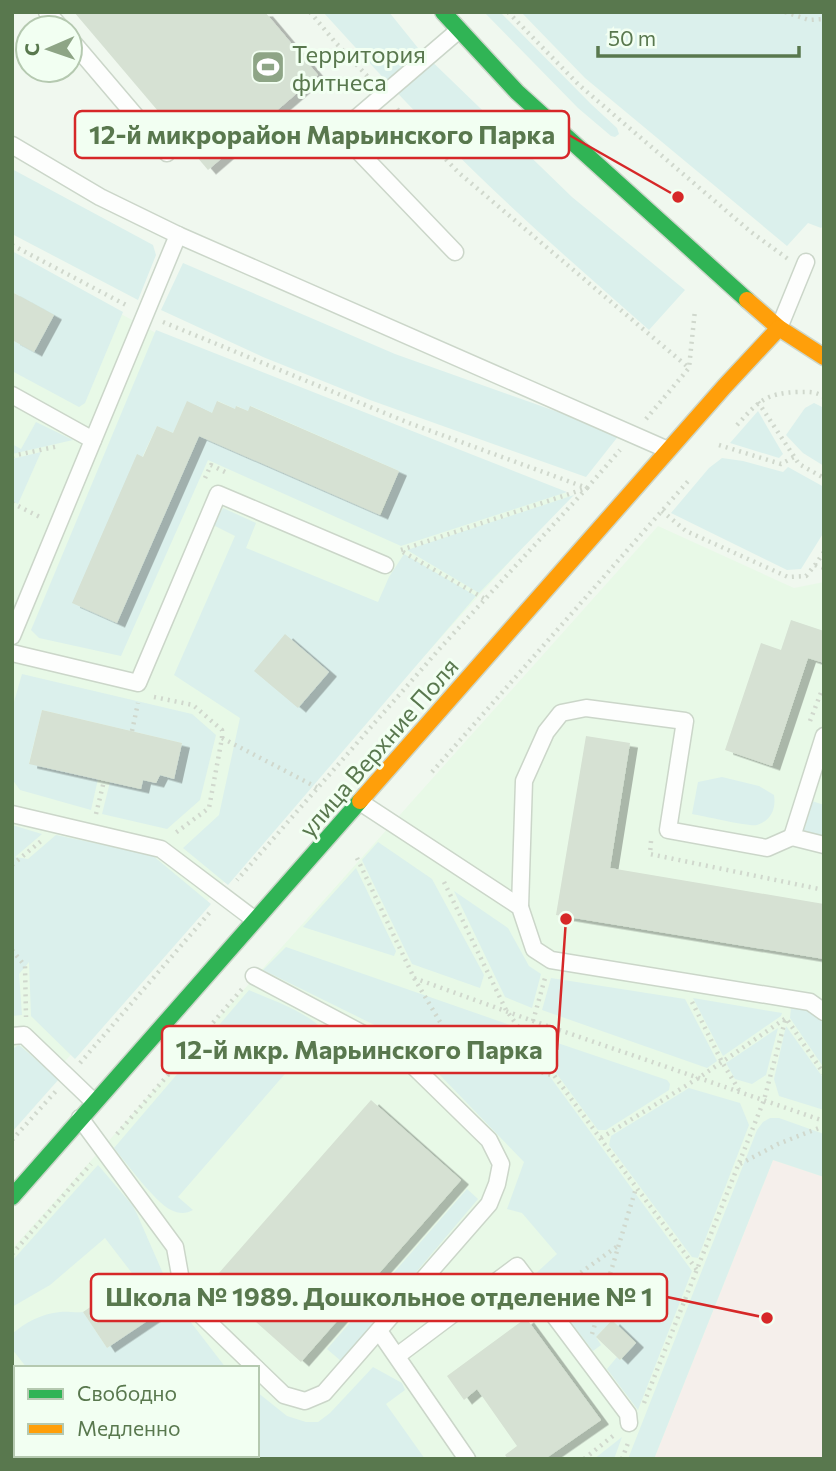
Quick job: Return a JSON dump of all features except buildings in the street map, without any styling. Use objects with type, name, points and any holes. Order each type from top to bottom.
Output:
[{"type":"street","points":[[443,12],[517,92],[779,328],[824,356]]},
{"type":"street","name":"улица Верхние Поля","points":[[12,1196],[668,450],[779,328]]},
{"type":"lane","points":[[455,252],[340,132],[459,30]]},
{"type":"lane","points":[[84,55],[167,153]]},
{"type":"lane","points":[[12,145],[100,197],[178,235],[668,450]]},
{"type":"lane","points":[[12,636],[178,235]]},
{"type":"lane","points":[[779,328],[804,265]]},
{"type":"lane","points":[[12,395],[93,440]]},
{"type":"lane","points":[[12,653],[138,683],[218,494],[385,565]]},
{"type":"lane","points":[[824,845],[792,837],[767,848],[668,830],[685,722],[586,708],[561,713],[546,732],[524,781],[520,906],[534,949],[551,960],[810,1002],[824,1012]]},
{"type":"lane","points":[[792,837],[824,736]]},
{"type":"lane","points":[[360,802],[520,906]]},
{"type":"lane","points":[[12,814],[161,849],[256,921]]},
{"type":"lane","points":[[254,976],[401,1054],[489,1140],[501,1164],[489,1204],[324,1393],[305,1401],[284,1395],[259,1370]]},
{"type":"lane","points":[[12,1035],[24,1035],[94,1102]]},
{"type":"lane","points":[[80,1118],[175,1247],[182,1286],[202,1315],[255,1366]]},
{"type":"lane","points":[[397,1356],[517,1266],[628,1414],[631,1426]]},
{"type":"lane","points":[[379,1331],[467,1459]]},
{"type":"path","points":[[310,12],[335,43],[459,173],[689,368],[695,310]]},
{"type":"path","points":[[508,12],[579,85],[751,232],[804,265]]},
{"type":"path","points":[[785,12],[809,20],[824,19]]},
{"type":"path","points":[[12,245],[145,314],[409,423],[587,488]]},
{"type":"path","points":[[824,397],[817,392],[781,393],[758,402],[799,464],[824,478]]},
{"type":"path","points":[[12,456],[93,440]]},
{"type":"path","points":[[719,445],[781,464],[794,457]]},
{"type":"path","points":[[12,1140],[318,788],[587,488]]},
{"type":"path","points":[[485,599],[400,550],[587,488]]},
{"type":"path","points":[[662,511],[687,531],[788,577],[806,576],[824,552]]},
{"type":"path","points":[[816,565],[824,568]]},
{"type":"path","points":[[132,731],[140,694]]},
{"type":"path","points":[[153,697],[193,705],[222,730],[209,808],[176,834],[163,831]]},
{"type":"path","points":[[222,738],[318,788]]},
{"type":"path","points":[[87,813],[96,815],[104,781]]},
{"type":"path","points":[[652,840],[650,854],[824,890]]},
{"type":"path","points":[[357,858],[414,978],[446,1032],[455,1042],[555,1076]]},
{"type":"path","points":[[443,879],[506,1010],[697,1270]]},
{"type":"path","points":[[12,950],[25,966],[26,1017]]},
{"type":"path","points":[[414,978],[700,1077],[824,1124]]},
{"type":"path","points":[[681,982],[739,1091]]},
{"type":"path","points":[[622,1459],[631,1426],[697,1270],[764,1100],[789,999]]},
{"type":"path","points":[[600,1139],[700,1077],[786,1018]]},
{"type":"path","points":[[786,1018],[824,1074]]},
{"type":"path","points":[[739,1164],[824,1124]]},
{"type":"path","points":[[585,1357],[636,1188]]},
{"type":"path","points":[[543,1301],[620,1244]]},
{"type":"path","points":[[584,1459],[631,1426]]},
{"type":"shaded area","points":[[323,12],[389,12],[418,48],[572,197],[685,290],[649,330],[482,179]]},
{"type":"shaded area","points":[[484,12],[500,12],[617,128],[619,134],[611,136],[578,108]]},
{"type":"shaded area","points":[[521,12],[824,12],[824,225],[821,228],[808,223],[787,246],[585,78]]},
{"type":"shaded area","points":[[12,169],[153,245],[156,255],[138,300],[12,234]]},
{"type":"shaded area","points":[[12,251],[123,312],[85,403],[79,407],[12,371],[12,340],[34,351],[54,315],[12,292]]},
{"type":"shaded area","points":[[12,255],[156,333],[320,403],[570,495],[12,1121]]},
{"type":"shaded area","points":[[183,263],[395,354],[620,434],[586,477],[370,400],[263,357],[161,310]]},
{"type":"shaded area","points":[[156,330],[567,492],[401,546],[208,460],[121,656],[39,638],[31,630]],"holes":[[[218,401],[235,409],[237,406],[248,411],[251,406],[399,471],[381,515],[199,436],[117,622],[73,603],[157,426],[173,433],[187,402],[212,413]]]},
{"type":"shaded area","points":[[814,403],[824,408],[824,466],[803,453],[786,435],[805,408]]},
{"type":"shaded area","points":[[758,411],[783,454],[779,458],[730,443]]},
{"type":"shaded area","points":[[36,422],[73,440],[12,454],[12,444],[21,449]]},
{"type":"shaded area","points":[[41,452],[18,504],[12,501],[12,459]]},
{"type":"shaded area","points":[[722,458],[783,472],[788,467],[824,487],[824,532],[801,569],[787,570],[671,513],[709,468]]},
{"type":"shaded area","points":[[574,495],[479,593],[407,550]]},
{"type":"shaded area","points":[[223,508],[256,523],[246,548],[378,602],[389,577],[404,554],[476,596],[228,885],[183,848],[219,815],[240,718],[174,675],[235,536],[213,525]]},
{"type":"shaded area","points":[[658,526],[794,588],[824,582],[824,1459],[12,1459],[12,1249]]},
{"type":"shaded area","points":[[22,674],[192,714],[216,735],[200,800],[167,829],[102,814],[110,782],[140,789],[143,780],[156,783],[160,775],[174,778],[182,743],[42,710],[29,763],[98,779],[91,810],[20,790],[12,779],[12,709]]},
{"type":"shaded area","points":[[722,777],[759,786],[774,795],[773,809],[769,817],[762,823],[752,825],[692,814],[698,782]]},
{"type":"shaded area","points":[[812,801],[824,805],[824,838],[803,833]]},
{"type":"shaded area","points":[[12,825],[42,834],[15,857],[28,859],[56,835],[152,855],[211,904],[75,1059],[31,1016],[29,962],[19,974],[22,1015],[12,1016]]},
{"type":"shaded area","points":[[378,842],[432,879],[484,975],[480,988],[412,964],[362,860]]},
{"type":"shaded area","points":[[356,868],[396,951],[394,956],[303,927]]},
{"type":"shaded area","points":[[454,891],[508,928],[529,966],[541,974],[532,1008],[505,997]]},
{"type":"shaded area","points":[[286,947],[513,1026],[692,1271],[638,1410],[607,1369],[617,1357],[621,1360],[636,1342],[612,1320],[596,1337],[601,1345],[593,1351],[534,1275],[557,1254],[522,1213],[507,1209],[524,1162],[407,1041],[263,970]]},
{"type":"shaded area","points":[[551,978],[685,999],[717,1061],[707,1068],[542,1010]]},
{"type":"shaded area","points":[[249,990],[313,1021],[329,1040],[329,1051],[319,1065],[304,1052],[178,1197],[193,1210],[182,1213],[174,1211],[164,1206],[149,1191],[114,1148]]},
{"type":"shaded area","points":[[693,998],[782,1013],[723,1056]]},
{"type":"shaded area","points":[[800,1005],[824,1025],[824,1068],[790,1018],[791,1008]]},
{"type":"shaded area","points":[[786,1026],[824,1079],[824,1110],[779,1096],[774,1079]]},
{"type":"shaded area","points":[[778,1028],[766,1075],[752,1084],[735,1079],[726,1063]]},
{"type":"shaded area","points":[[531,1034],[667,1080],[670,1084],[669,1090],[606,1130],[598,1130],[529,1036]]},
{"type":"shaded area","points":[[19,1045],[59,1079],[12,1132],[12,1049]]},
{"type":"shaded area","points":[[689,1088],[740,1103],[749,1125],[698,1258],[692,1257],[609,1145],[611,1136]]},
{"type":"shaded area","points":[[770,1118],[779,1118],[824,1134],[824,1177],[773,1160],[654,1459],[628,1459],[757,1130]]},
{"type":"shaded area","points":[[773,1160],[824,1177],[824,1459],[654,1459]]},
{"type":"shaded area","points":[[98,1165],[133,1206],[176,1303],[224,1366],[25,1366],[12,1349],[12,1334],[40,1317],[63,1312],[83,1312],[107,1348],[164,1309],[105,1238],[50,1285],[12,1307],[12,1261]]},
{"type":"shaded area","points":[[467,1189],[478,1199],[341,1361],[327,1349]]},
{"type":"shaded area","points":[[373,1367],[402,1383],[405,1390],[386,1404],[425,1459],[123,1457],[259,1457],[259,1394],[287,1416],[306,1422],[318,1422],[330,1413]]},
{"type":"shaded area","points":[[622,1437],[614,1459],[594,1459]]},
{"type":"traffic: fast","points":[[443,12],[517,92],[747,300]]},
{"type":"traffic: fast","points":[[12,1197],[360,801]]},
{"type":"traffic: slow","points":[[747,300],[779,328],[824,357]]},
{"type":"traffic: slow","points":[[360,801],[779,328]]},
{"type":"place","name":"Территория фитнеса","points":[[268,67]]},
{"type":"place","name":"12-й микрорайон Марьинского Парка","points":[[678,197]]},
{"type":"place","name":"12-й мкр. Марьинского Парка","points":[[566,919]]},
{"type":"place","name":"Школа № 1989. Дошкольное отделение № 1","points":[[767,1318]]}]
